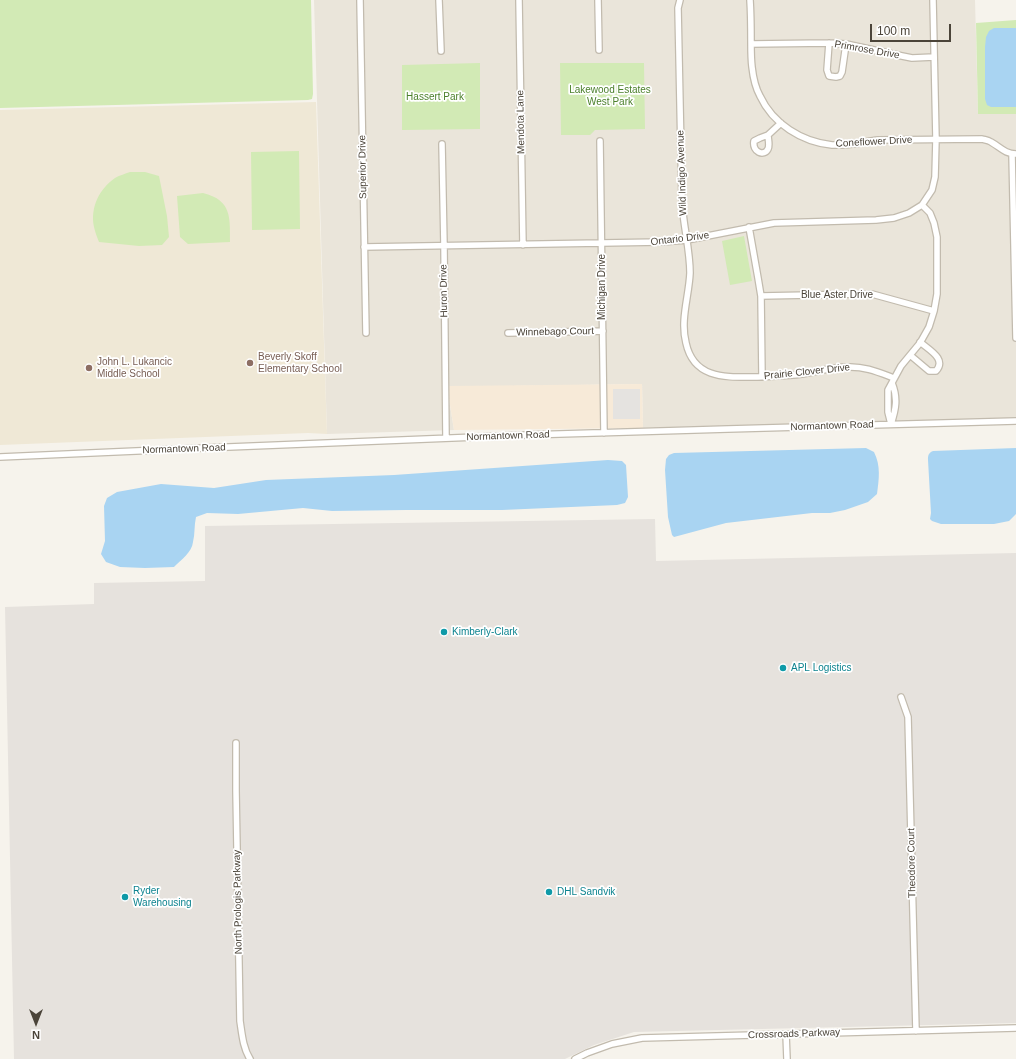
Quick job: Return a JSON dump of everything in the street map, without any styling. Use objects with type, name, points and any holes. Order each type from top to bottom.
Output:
[{"type":"street","name":"Superior Drive","points":[[360,0],[366,333]]},
{"type":"street","points":[[439,0],[440,51]]},
{"type":"street","name":"Mendota Lane","points":[[519,0],[522,244]]},
{"type":"street","points":[[598,0],[599,50]]},
{"type":"street","name":"Wild Indigo Avenue","points":[[680,0],[678,8],[682,213],[687,240],[690,274],[684,328],[688,352],[698,366]]},
{"type":"street","name":"Coneflower Drive","points":[[750,0],[752,65],[755,82],[760,96],[770,111],[780,123],[790,130],[802,137],[816,142],[833,145],[844,145],[878,140],[982,138],[990,141],[1004,152],[1014,154]]},
{"type":"street","name":"Ontario Drive","points":[[364,247],[661,242],[687,240],[774,223],[876,220],[894,218],[909,213],[922,205],[932,190],[935,177],[936,139],[933,0]]},
{"type":"street","points":[[829,43],[827,70],[829,76],[836,78],[840,76],[842,72],[846,44]]},
{"type":"street","name":"Primrose Drive","points":[[751,44],[846,44],[912,58],[934,57]]},
{"type":"street","points":[[768,135],[780,123]]},
{"type":"street","name":"Michigan Drive","points":[[600,141],[604,433]]},
{"type":"street","name":"Huron Drive","points":[[442,144],[446,438]]},
{"type":"street","points":[[1014,154],[1016,338]]},
{"type":"street","points":[[891,424],[888,412],[888,390],[901,366],[920,342],[929,327],[937,294],[937,237],[930,213],[922,205]]},
{"type":"street","points":[[749,227],[761,296],[762,376]]},
{"type":"street","name":"Blue Aster Drive","points":[[761,296],[872,294],[934,310]]},
{"type":"street","name":"Winnebago Court","points":[[508,333],[603,331]]},
{"type":"street","points":[[910,355],[929,371],[936,371],[939,368],[939,358],[920,342]]},
{"type":"street","name":"Prairie Clover Drive","points":[[698,366],[715,375],[729,377],[802,374],[844,367],[857,367],[868,368],[893,381]]},
{"type":"street","name":"Normantown Road","points":[[0,457],[446,438],[1016,421]]},
{"type":"street","name":"Theodore Court","points":[[901,697],[908,717],[916,1031]]},
{"type":"street","name":"North Prologis Parkway","points":[[236,743],[240,1021],[242,1037],[250,1059]]},
{"type":"street","name":"Crossroads Parkway","points":[[575,1059],[612,1044],[642,1038],[1016,1028]]},
{"type":"street","points":[[786,1034],[786,1059]]},
{"type":"shaded area","points":[[314,0],[975,0],[978,114],[1016,114],[1016,418],[643,428],[642,384],[447,387],[454,430],[327,434]]},
{"type":"shaded area","points":[[316,102],[327,434],[308,433],[0,445],[0,110]]},
{"type":"shaded area","points":[[642,384],[643,428],[454,430],[447,386]]},
{"type":"shaded area","points":[[613,389],[640,389],[640,419],[613,419]]},
{"type":"shaded area","points":[[655,519],[656,561],[1016,553],[1016,1023],[634,1032],[594,1045],[565,1059],[14,1059],[5,607],[94,604],[94,583],[205,581],[205,526]]},
{"type":"green space","points":[[0,0],[311,0],[312,99],[0,108]]},
{"type":"green space","points":[[1016,20],[1016,114],[978,114],[976,23]]},
{"type":"green space","name":"Hassert Park","points":[[480,63],[480,129],[402,130],[402,65]]},
{"type":"green space","name":"Lakewood Estates West Park","points":[[560,63],[644,63],[645,129],[595,130],[590,135],[561,135]]},
{"type":"green space","points":[[299,151],[300,229],[252,230],[251,152]]},
{"type":"green space","points":[[130,172],[145,172],[159,176],[167,216],[169,237],[162,245],[139,246],[99,242],[94,229],[93,213],[100,193],[109,182]]},
{"type":"green space","points":[[203,193],[219,200],[224,205],[229,218],[230,242],[188,244],[180,237],[177,196]]},
{"type":"green space","points":[[744,236],[752,281],[730,285],[722,241]]},
{"type":"water","points":[[994,28],[1016,28],[1016,107],[991,107],[987,105],[985,99],[986,37],[989,31]]},
{"type":"water","points":[[866,448],[874,452],[878,462],[879,473],[877,494],[868,502],[845,510],[830,513],[812,513],[726,523],[674,537],[672,535],[668,517],[665,470],[666,459],[669,455],[674,453]]},
{"type":"water","points":[[1016,448],[1016,514],[1009,521],[994,524],[941,524],[930,519],[928,456],[930,453],[933,451]]},
{"type":"water","points":[[608,460],[622,461],[626,465],[628,497],[625,503],[617,505],[502,510],[332,511],[303,508],[238,514],[207,513],[196,517],[191,549],[174,567],[120,567],[106,562],[101,554],[105,541],[104,506],[107,498],[117,492],[161,484],[214,488],[266,480],[394,475]]},
{"type":"place","name":"Beverly Skoff Elementary School","points":[[250,363]]},
{"type":"place","name":"John L. Lukancic Middle School","points":[[89,368]]},
{"type":"place","name":"Kimberly-Clark","points":[[444,632]]},
{"type":"place","name":"APL Logistics","points":[[783,668]]},
{"type":"place","name":"DHL Sandvik","points":[[549,892]]},
{"type":"place","name":"Ryder Warehousing","points":[[125,897]]}]
